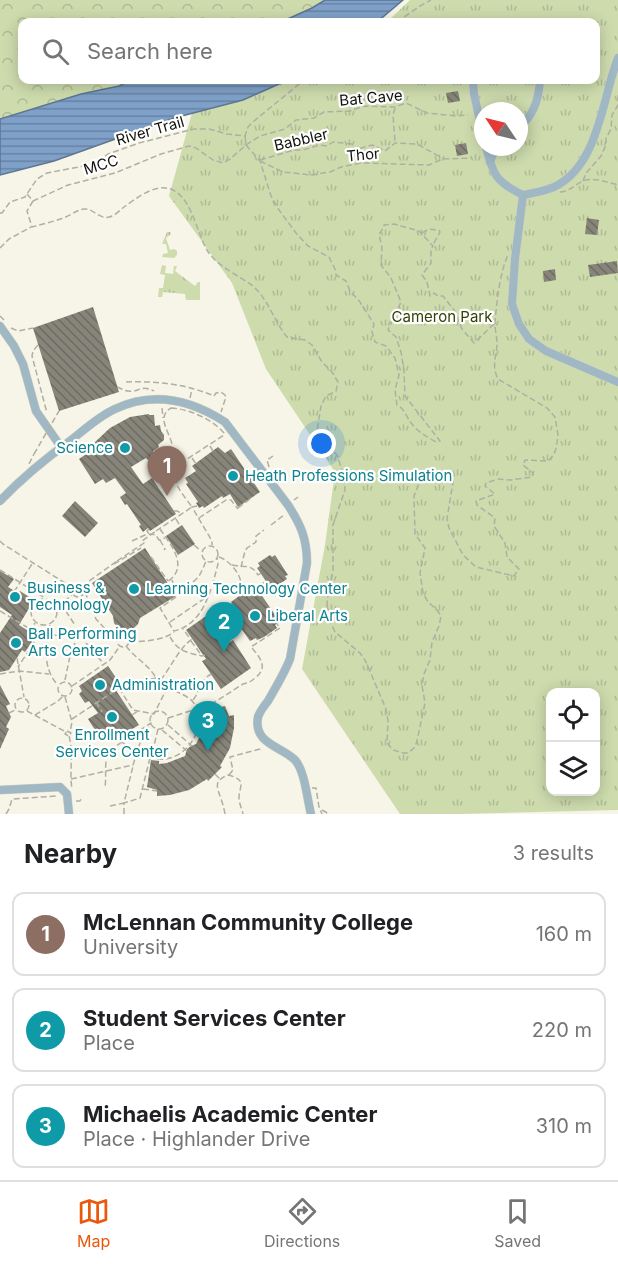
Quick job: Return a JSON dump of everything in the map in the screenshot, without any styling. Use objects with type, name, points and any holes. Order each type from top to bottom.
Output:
[{"type":"street","points":[[488,156],[497,178],[509,188],[523,195],[554,187],[569,177],[583,161],[591,145],[618,58]]},
{"type":"street","points":[[473,84],[476,102]]},
{"type":"street","points":[[528,118],[540,90],[540,84]]},
{"type":"street","points":[[490,162],[492,156]]},
{"type":"street","points":[[523,195],[512,303],[519,324],[529,339],[546,351],[618,382]]},
{"type":"street","points":[[2,324],[23,364],[36,411],[61,447]]},
{"type":"street","points":[[0,501],[61,447],[115,409],[137,401],[155,398],[172,399],[214,414],[225,422],[288,505],[304,535],[307,548],[307,563],[290,659],[285,672],[259,714],[258,724],[260,735],[295,760],[302,772],[311,814]]},
{"type":"street","points":[[0,790],[56,786],[66,793],[69,814]]},
{"type":"path","points":[[403,18],[431,0]]},
{"type":"path","points":[[299,84],[248,127],[244,136],[246,145],[260,160],[263,175],[279,210],[308,246],[328,257],[336,275],[346,281],[350,291],[374,324],[372,332],[375,342],[386,346],[395,358],[399,375],[395,390],[397,405],[402,408],[412,424],[422,434],[436,442],[440,441],[405,396],[405,370],[401,352],[396,338],[388,330],[401,302],[392,278],[381,265],[382,248],[379,234],[384,225],[390,223],[419,231],[433,246]]},
{"type":"path","points":[[583,181],[606,145],[612,115],[618,105],[618,95]]},
{"type":"path","name":"Bat Cave","points":[[246,145],[261,136],[285,129],[296,120],[314,118],[324,112],[350,111],[364,106],[395,107],[406,103],[427,113],[456,117],[468,115]]},
{"type":"path","points":[[395,107],[393,116],[396,143]]},
{"type":"path","name":"River Trail","points":[[0,213],[10,202],[25,197],[37,179],[47,173],[89,165],[108,154],[150,140],[194,129],[209,129],[244,136]]},
{"type":"path","name":"Babbler","points":[[260,160],[294,150],[320,145],[327,146],[333,142],[352,144],[354,150],[372,145],[385,151],[396,143],[417,144],[443,159]]},
{"type":"path","name":"MCC","points":[[33,201],[68,185],[115,173],[161,154],[189,146],[223,163],[246,145]]},
{"type":"path","name":"Thor","points":[[260,160],[283,172],[311,176],[360,163],[429,165],[443,159],[471,158]]},
{"type":"path","points":[[557,192],[565,192],[583,181],[602,180],[618,185]]},
{"type":"path","points":[[0,248],[9,239],[32,227],[84,209],[105,218],[111,217],[152,190],[164,188],[176,191],[182,196],[207,250],[214,259],[255,288],[287,337],[305,340],[312,345],[338,382],[336,391],[326,396],[321,406],[317,431],[321,439],[337,454],[344,476],[345,490],[333,525],[333,572],[327,604],[330,621],[335,632],[360,653],[366,662],[386,709],[387,743],[393,750],[404,753],[408,753],[415,747],[417,741],[425,704],[422,684],[441,616],[423,593],[420,573],[425,548],[415,534],[414,496],[423,473],[441,471],[454,476],[447,519],[449,528],[463,555],[476,567],[514,576],[519,569],[507,556],[505,543],[494,526],[495,518],[477,505],[476,501],[495,494],[485,486],[486,483],[498,479],[532,477],[533,473],[523,465],[525,460],[548,461],[556,449],[558,435],[555,417],[547,408],[498,379],[495,372],[497,342],[495,323],[504,262],[509,252]]},
{"type":"path","points":[[27,194],[33,201],[27,211],[32,227]]},
{"type":"path","points":[[422,233],[431,228],[440,232],[431,249],[431,263],[422,275],[427,282],[430,296],[434,293],[443,296],[462,329],[474,343],[495,323]]},
{"type":"path","points":[[0,316],[2,324]]},
{"type":"path","points":[[9,327],[18,331],[33,328]]},
{"type":"path","points":[[38,345],[32,356],[51,424]]},
{"type":"path","points":[[127,381],[175,384],[214,396],[221,392],[225,395],[221,412],[216,412]]},
{"type":"path","points":[[117,387],[130,392],[146,388],[157,394]]},
{"type":"path","points":[[189,400],[192,388]]},
{"type":"path","points":[[161,405],[165,426],[172,444],[166,456],[181,463]]},
{"type":"path","points":[[164,419],[165,412],[171,408],[185,410],[224,433],[222,437],[181,463],[176,469],[174,478],[212,541],[212,546]]},
{"type":"path","points":[[34,454],[59,411]]},
{"type":"path","points":[[165,437],[170,437]]},
{"type":"path","points":[[210,445],[213,451]]},
{"type":"path","points":[[267,470],[269,469],[267,460],[273,456]]},
{"type":"path","points":[[191,457],[196,464]]},
{"type":"path","points":[[199,518],[226,500],[231,500],[237,509],[250,499]]},
{"type":"path","points":[[73,588],[77,585],[82,586],[144,543],[142,541],[156,531],[197,506]]},
{"type":"path","points":[[174,511],[182,514]]},
{"type":"path","points":[[271,525],[284,515]]},
{"type":"path","points":[[175,518],[180,526]]},
{"type":"path","points":[[149,529],[147,531],[150,535]]},
{"type":"path","points":[[156,556],[152,558],[168,582],[177,570],[178,562],[177,556],[160,529]]},
{"type":"path","points":[[241,567],[247,548],[256,542],[256,536],[264,530]]},
{"type":"path","points":[[132,541],[155,534],[164,549]]},
{"type":"path","points":[[159,540],[165,538]]},
{"type":"path","points":[[0,541],[73,588]]},
{"type":"path","points":[[194,545],[202,552],[206,561],[213,562],[217,557]]},
{"type":"path","points":[[120,646],[126,646],[130,642],[169,636],[183,629],[199,615],[209,595],[218,564],[217,549],[207,546],[202,552]]},
{"type":"path","points":[[111,565],[117,564],[141,548]]},
{"type":"path","points":[[217,557],[225,559],[241,581],[240,594]]},
{"type":"path","points":[[174,632],[160,608],[176,597],[180,589],[197,578],[206,561]]},
{"type":"path","points":[[14,592],[33,563]]},
{"type":"path","points":[[231,565],[254,568],[258,575],[261,573]]},
{"type":"path","points":[[0,570],[51,601],[56,608],[57,616],[54,621],[44,626],[36,622],[32,611],[40,596]]},
{"type":"path","points":[[172,579],[174,586],[180,589]]},
{"type":"path","points":[[252,591],[266,581]]},
{"type":"path","points":[[82,586],[96,619],[117,638],[120,646]]},
{"type":"path","points":[[73,588],[73,595]]},
{"type":"path","points":[[73,595],[80,597],[85,592]]},
{"type":"path","points":[[56,608],[73,595]]},
{"type":"path","points":[[169,622],[209,595]]},
{"type":"path","points":[[36,602],[46,599]]},
{"type":"path","points":[[64,602],[67,613],[75,625]]},
{"type":"path","points":[[28,610],[32,611]]},
{"type":"path","points":[[0,611],[39,635],[19,669]]},
{"type":"path","points":[[30,630],[36,622]]},
{"type":"path","points":[[6,814],[12,799],[58,796],[66,793],[70,779],[72,748],[69,736],[72,720],[64,696],[58,692],[58,685],[50,674],[46,655],[50,624]]},
{"type":"path","points":[[168,717],[218,700],[258,676],[263,667],[261,660],[251,647],[280,628],[278,624]]},
{"type":"path","points":[[92,634],[104,628]]},
{"type":"path","points":[[183,629],[202,656]]},
{"type":"path","points":[[124,635],[125,631]]},
{"type":"path","points":[[50,633],[58,636],[70,635]]},
{"type":"path","points":[[117,638],[124,635],[129,638],[130,642]]},
{"type":"path","points":[[169,636],[176,647],[181,650],[206,655]]},
{"type":"path","points":[[72,720],[125,684],[162,678],[171,668],[185,644],[191,640]]},
{"type":"path","points":[[65,681],[75,643]]},
{"type":"path","points":[[86,643],[104,664]]},
{"type":"path","points":[[34,715],[70,693],[72,686],[110,660],[120,646]]},
{"type":"path","points":[[126,646],[156,678]]},
{"type":"path","points":[[17,657],[24,698],[29,704],[27,711]]},
{"type":"path","points":[[0,674],[19,669],[50,674]]},
{"type":"path","points":[[193,701],[201,683],[210,674]]},
{"type":"path","points":[[124,814],[124,803],[133,765],[152,716],[165,692],[162,678]]},
{"type":"path","points":[[58,685],[65,681]]},
{"type":"path","points":[[65,681],[72,686]]},
{"type":"path","points":[[121,742],[137,755],[169,759],[191,745],[199,720],[197,709],[193,701],[165,687]]},
{"type":"path","points":[[119,688],[133,710],[154,714],[163,712],[168,717]]},
{"type":"path","points":[[16,710],[16,700],[24,698]]},
{"type":"path","points":[[96,702],[102,712]]},
{"type":"path","points":[[16,710],[21,713],[27,711],[70,732]]},
{"type":"path","points":[[9,713],[16,710]]},
{"type":"path","points":[[132,715],[139,711]]},
{"type":"path","points":[[151,723],[155,728],[162,729],[167,725],[168,717]]},
{"type":"path","points":[[105,787],[105,760],[110,750],[151,723]]},
{"type":"path","points":[[167,725],[191,745]]},
{"type":"path","points":[[110,806],[140,798],[158,729]]},
{"type":"path","points":[[162,729],[186,750]]},
{"type":"path","points":[[66,732],[66,736],[69,736]]},
{"type":"path","points":[[225,814],[217,784],[233,770],[230,757],[260,750],[261,746]]},
{"type":"path","points":[[70,779],[133,765]]},
{"type":"path","points":[[215,774],[220,779]]},
{"type":"path","points":[[229,775],[237,778],[241,783],[239,796],[243,814]]},
{"type":"path","points":[[143,788],[157,791]]},
{"type":"path","points":[[316,788],[319,807],[329,814]]},
{"type":"path","points":[[73,798],[78,802],[82,797]]},
{"type":"green space","points":[[0,0],[325,0],[290,18],[18,18],[18,84],[123,84],[81,94],[0,119]]},
{"type":"green space","name":"Cameron Park","points":[[410,0],[618,0],[618,810],[400,814],[302,669],[325,545],[335,472],[266,369],[232,283],[169,196],[192,113],[265,84],[600,84],[600,18],[391,18]]},
{"type":"green space","points":[[167,232],[171,234],[166,238],[170,250],[177,251],[174,258],[162,257],[163,254],[168,253],[166,244],[162,244]]},
{"type":"green space","points":[[162,265],[166,266],[165,273],[173,274],[174,266],[177,266],[175,271],[195,286],[200,282],[200,300],[186,300],[185,294],[163,292],[162,297],[158,297],[159,288],[163,288],[165,275],[160,274]]},
{"type":"water","points":[[325,0],[403,0],[382,18],[290,18]]},
{"type":"water","points":[[123,84],[279,84],[243,100],[174,118],[54,161],[0,175],[0,119],[81,94]]},
{"type":"building","points":[[458,91],[460,101],[448,103],[446,93]]},
{"type":"building","points":[[466,143],[468,154],[457,156],[455,145]]},
{"type":"building","points":[[587,218],[599,220],[597,235],[585,234]]},
{"type":"building","points":[[617,261],[618,273],[590,277],[588,265]]},
{"type":"building","points":[[555,269],[556,280],[544,282],[543,271]]},
{"type":"building","points":[[93,307],[119,392],[59,411],[33,328]]},
{"type":"building","name":"Science","points":[[154,415],[155,426],[160,425],[164,440],[153,451],[153,457],[148,460],[146,458],[131,467],[143,484],[152,478],[176,514],[150,531],[148,528],[143,532],[139,526],[141,525],[120,497],[126,493],[115,478],[106,483],[103,479],[95,484],[79,459],[92,450],[95,442],[110,428],[130,417]]},
{"type":"building","points":[[218,447],[225,453],[231,449],[260,492],[238,507],[230,494],[223,498],[222,496],[204,508],[203,506],[199,508],[185,478],[196,471],[192,466]]},
{"type":"building","points":[[75,501],[98,523],[85,537],[62,516]]},
{"type":"building","points":[[182,525],[195,544],[178,555],[166,536]]},
{"type":"building","name":"Learning Technology Center","points":[[145,548],[176,596],[140,618],[133,629],[124,631],[114,623],[113,616],[92,583]]},
{"type":"building","points":[[270,555],[272,557],[275,555],[288,575],[285,576],[287,579],[275,587],[273,585],[270,587],[257,568],[260,566],[258,563]]},
{"type":"building","points":[[0,571],[14,579],[8,587],[34,600],[19,625],[36,636],[25,652],[22,650],[9,670],[0,672],[0,633],[12,615],[0,607]]},
{"type":"building","name":"Liberal Arts","points":[[250,588],[253,594],[258,590],[280,622],[275,625],[277,628],[264,637],[250,641],[229,611],[234,607],[231,602]]},
{"type":"building","points":[[209,614],[229,643],[233,640],[251,668],[221,689],[202,661],[206,659],[186,630]]},
{"type":"building","name":"Enrollment Services Center","points":[[108,666],[121,685],[115,689],[139,725],[122,735],[124,739],[118,742],[113,735],[102,741],[88,719],[98,713],[89,701],[85,703],[79,694],[82,691],[79,686]]},
{"type":"building","points":[[0,685],[10,704],[6,706],[11,717],[6,727],[9,729],[0,749]]},
{"type":"building","points":[[225,706],[229,716],[234,715],[234,728],[230,748],[220,766],[222,767],[208,781],[207,779],[189,790],[157,796],[157,790],[147,787],[151,760],[159,761],[159,764],[185,756],[187,749],[196,744],[201,734],[204,718],[201,718],[199,711]]},
{"type":"place","name":"Science","points":[[125,448]]},
{"type":"place","name":"Heath Professions Simulation","points":[[233,476]]},
{"type":"place","name":"McLennan Community College","points":[[167,496]]},
{"type":"place","name":"Learning Technology Center","points":[[134,589]]},
{"type":"place","name":"Business & Technology","points":[[15,597]]},
{"type":"place","name":"Liberal Arts","points":[[255,616]]},
{"type":"place","name":"Ball Performing Arts Center","points":[[16,643]]},
{"type":"place","name":"Student Services Center","points":[[224,652]]},
{"type":"place","name":"Administration","points":[[100,685]]},
{"type":"place","name":"Enrollment Services Center","points":[[112,717]]},
{"type":"place","name":"Michaelis Academic Center","points":[[208,751]]}]
